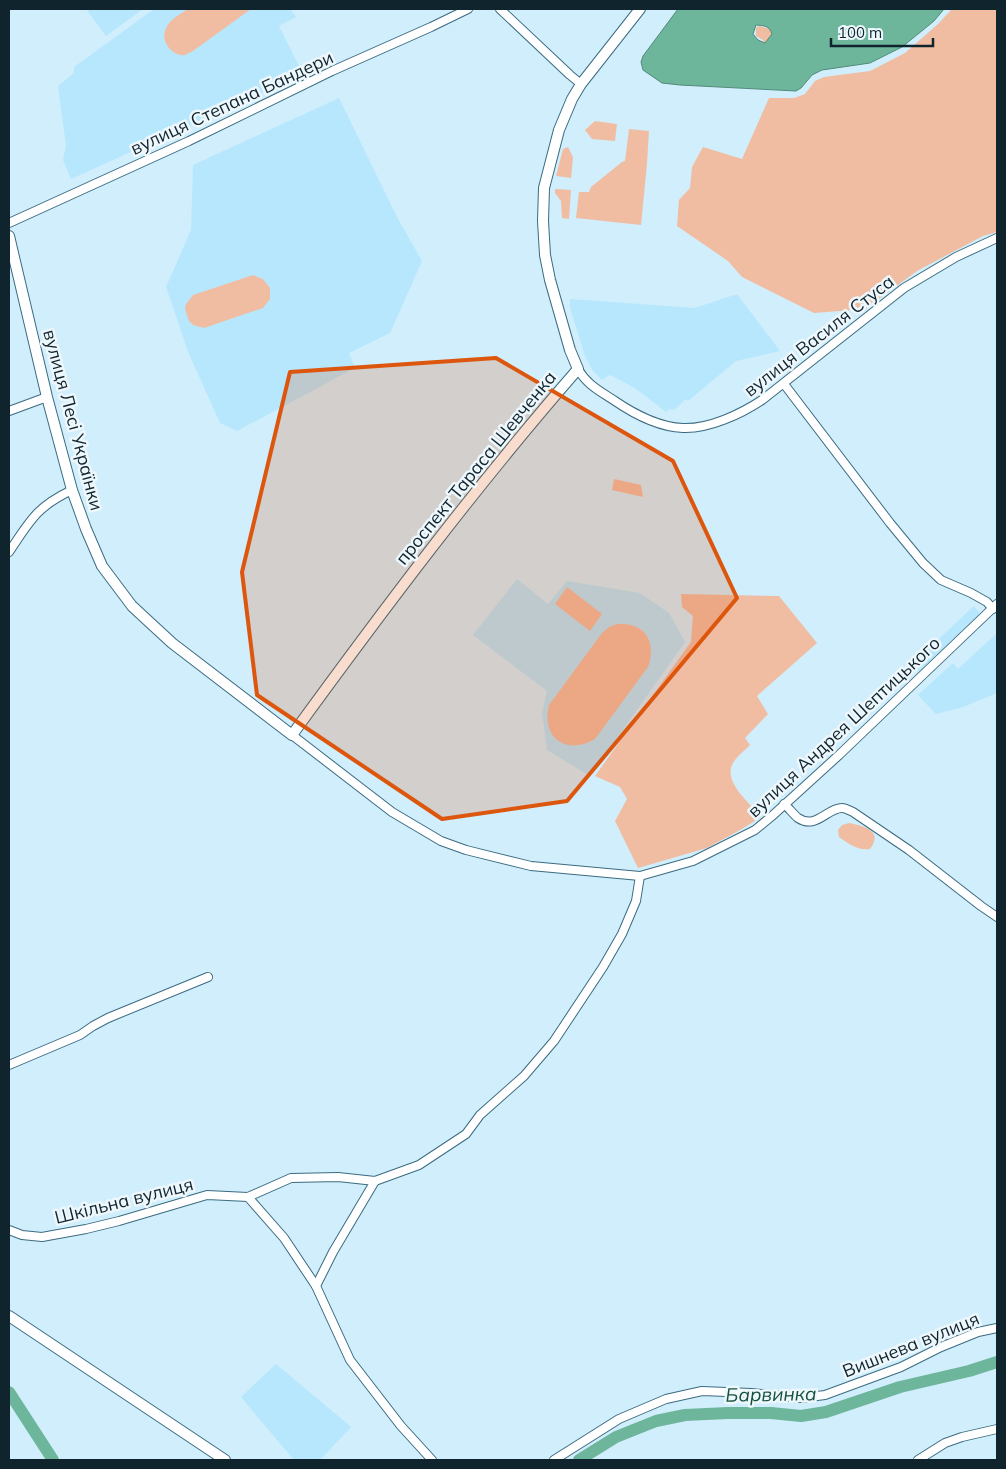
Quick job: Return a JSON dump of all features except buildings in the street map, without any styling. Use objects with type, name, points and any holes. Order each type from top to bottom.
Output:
[{"type":"street","name":"вулиця Степана Бандери","points":[[9,223],[189,141],[468,9]]},
{"type":"street","points":[[500,9],[581,84]]},
{"type":"street","name":"проспект Тараса Шевченка","points":[[292,735],[519,436],[578,369],[570,350],[550,280],[545,255],[544,188],[554,146],[566,111],[581,84],[640,9]]},
{"type":"street","name":"вулиця Лесі Українки","points":[[9,236],[12,263],[44,397],[72,490],[102,566],[132,606],[172,643],[292,735]]},
{"type":"street","name":"вулиця Василя Стуса","points":[[578,369],[586,382],[620,404],[655,422],[671,427],[702,426],[748,410],[784,384],[904,288],[956,257],[997,238]]},
{"type":"street","points":[[784,384],[890,523],[923,563],[941,580],[995,606]]},
{"type":"street","points":[[9,411],[44,397]]},
{"type":"street","points":[[9,552],[32,518],[43,507],[72,490]]},
{"type":"street","name":"вулиця Андрея Шептицького","points":[[292,735],[392,812],[441,841],[466,850],[531,866],[640,876],[693,861],[755,830],[838,755],[995,606]]},
{"type":"street","points":[[784,804],[798,818],[810,822],[838,809],[843,808],[853,812],[910,850],[997,917]]},
{"type":"street","name":"Шкільна вулиця","points":[[9,1230],[22,1235],[42,1237],[102,1225],[207,1195],[248,1197],[291,1178],[338,1177],[374,1181],[419,1166],[466,1134],[480,1115],[524,1076],[554,1041],[622,934],[636,901],[640,876]]},
{"type":"street","points":[[9,1065],[80,1035],[108,1018],[208,977]]},
{"type":"street","points":[[316,1286],[333,1252],[374,1181]]},
{"type":"street","points":[[248,1197],[284,1238],[316,1286],[350,1360],[400,1426],[432,1460]]},
{"type":"street","points":[[9,1316],[225,1460]]},
{"type":"street","name":"Вишнева вулиця","points":[[554,1460],[619,1419],[666,1399],[702,1391],[802,1398],[825,1395],[900,1367],[978,1332],[997,1328]]},
{"type":"street","points":[[918,1460],[945,1443],[997,1429]]},
{"type":"highlighted area","points":[[496,358],[673,461],[737,598],[567,801],[442,819],[257,695],[242,572],[290,372]]},
{"type":"shaded area","points":[[86,9],[143,9],[106,36]]},
{"type":"shaded area","points":[[154,9],[290,9],[296,17],[279,26],[303,74],[71,179],[63,160],[66,146],[58,86],[74,73],[74,67]]},
{"type":"shaded area","points":[[188,9],[251,9],[193,51],[185,55],[176,54],[166,44],[164,35],[166,27]]},
{"type":"shaded area","points":[[678,9],[944,9],[934,21],[902,47],[870,63],[822,70],[812,75],[796,91],[662,83],[643,70],[641,62],[643,56]],"holes":[[[756,25],[768,27],[771,31],[772,34],[765,43],[758,40],[753,34]]]},
{"type":"shaded area","points":[[952,9],[997,9],[997,232],[983,236],[917,271],[865,309],[814,313],[742,277],[728,261],[677,226],[679,200],[690,188],[692,167],[703,147],[742,159],[769,98],[794,98],[805,94],[815,81],[824,77],[870,71],[905,53]]},
{"type":"shaded area","points":[[759,26],[771,27],[773,29],[771,40],[764,43],[763,40],[756,36],[756,28]]},
{"type":"shaded area","points":[[339,98],[397,217],[422,261],[390,333],[349,353],[355,368],[237,431],[220,423],[189,354],[166,287],[191,230],[193,165]]},
{"type":"shaded area","points":[[595,121],[617,124],[615,141],[592,139],[585,130]]},
{"type":"shaded area","points":[[629,129],[649,131],[641,225],[576,218],[579,192],[589,192],[591,187],[625,161]]},
{"type":"shaded area","points":[[568,147],[573,157],[571,178],[556,176],[563,149]]},
{"type":"shaded area","points":[[555,189],[571,190],[569,219],[562,218],[561,201],[555,193]]},
{"type":"shaded area","points":[[253,275],[263,279],[270,288],[270,299],[263,308],[204,328],[193,325],[189,321],[185,309],[186,304],[193,295]]},
{"type":"shaded area","points":[[737,294],[780,351],[736,361],[688,401],[686,399],[674,410],[670,409],[666,412],[635,388],[610,375],[602,380],[593,371],[585,356],[570,308],[570,299],[695,308]]},
{"type":"shaded area","points":[[614,479],[641,485],[643,497],[612,490]]},
{"type":"shaded area","points":[[517,579],[548,604],[567,581],[640,593],[669,613],[685,642],[590,776],[547,750],[542,713],[547,691],[473,635]]},
{"type":"shaded area","points":[[567,587],[602,614],[590,631],[555,604]]},
{"type":"shaded area","points":[[681,594],[779,596],[817,643],[757,696],[768,714],[745,738],[750,745],[737,757],[732,765],[732,779],[735,786],[761,817],[707,848],[638,868],[615,821],[627,799],[620,787],[595,776],[691,642],[693,616],[682,607]]},
{"type":"shaded area","points":[[974,606],[980,614],[919,671],[912,664]]},
{"type":"shaded area","points":[[617,624],[635,626],[646,635],[651,649],[648,667],[595,739],[574,746],[558,741],[552,735],[549,727],[547,717],[549,705],[602,633],[609,627]]},
{"type":"shaded area","points":[[996,634],[997,693],[963,707],[936,714],[918,695],[953,663],[958,669]]},
{"type":"shaded area","points":[[849,823],[870,830],[875,838],[870,849],[858,848],[839,837],[838,830],[842,825]]},
{"type":"shaded area","points":[[276,1364],[351,1427],[320,1460],[294,1460],[241,1397]]},
{"type":"waterway","name":"Барвинка","points":[[579,1460],[616,1437],[656,1421],[685,1415],[771,1413],[801,1416],[826,1412],[900,1387],[969,1371],[997,1362]]},
{"type":"waterway","name":"Барвинка","points":[[9,1392],[53,1460]]}]
